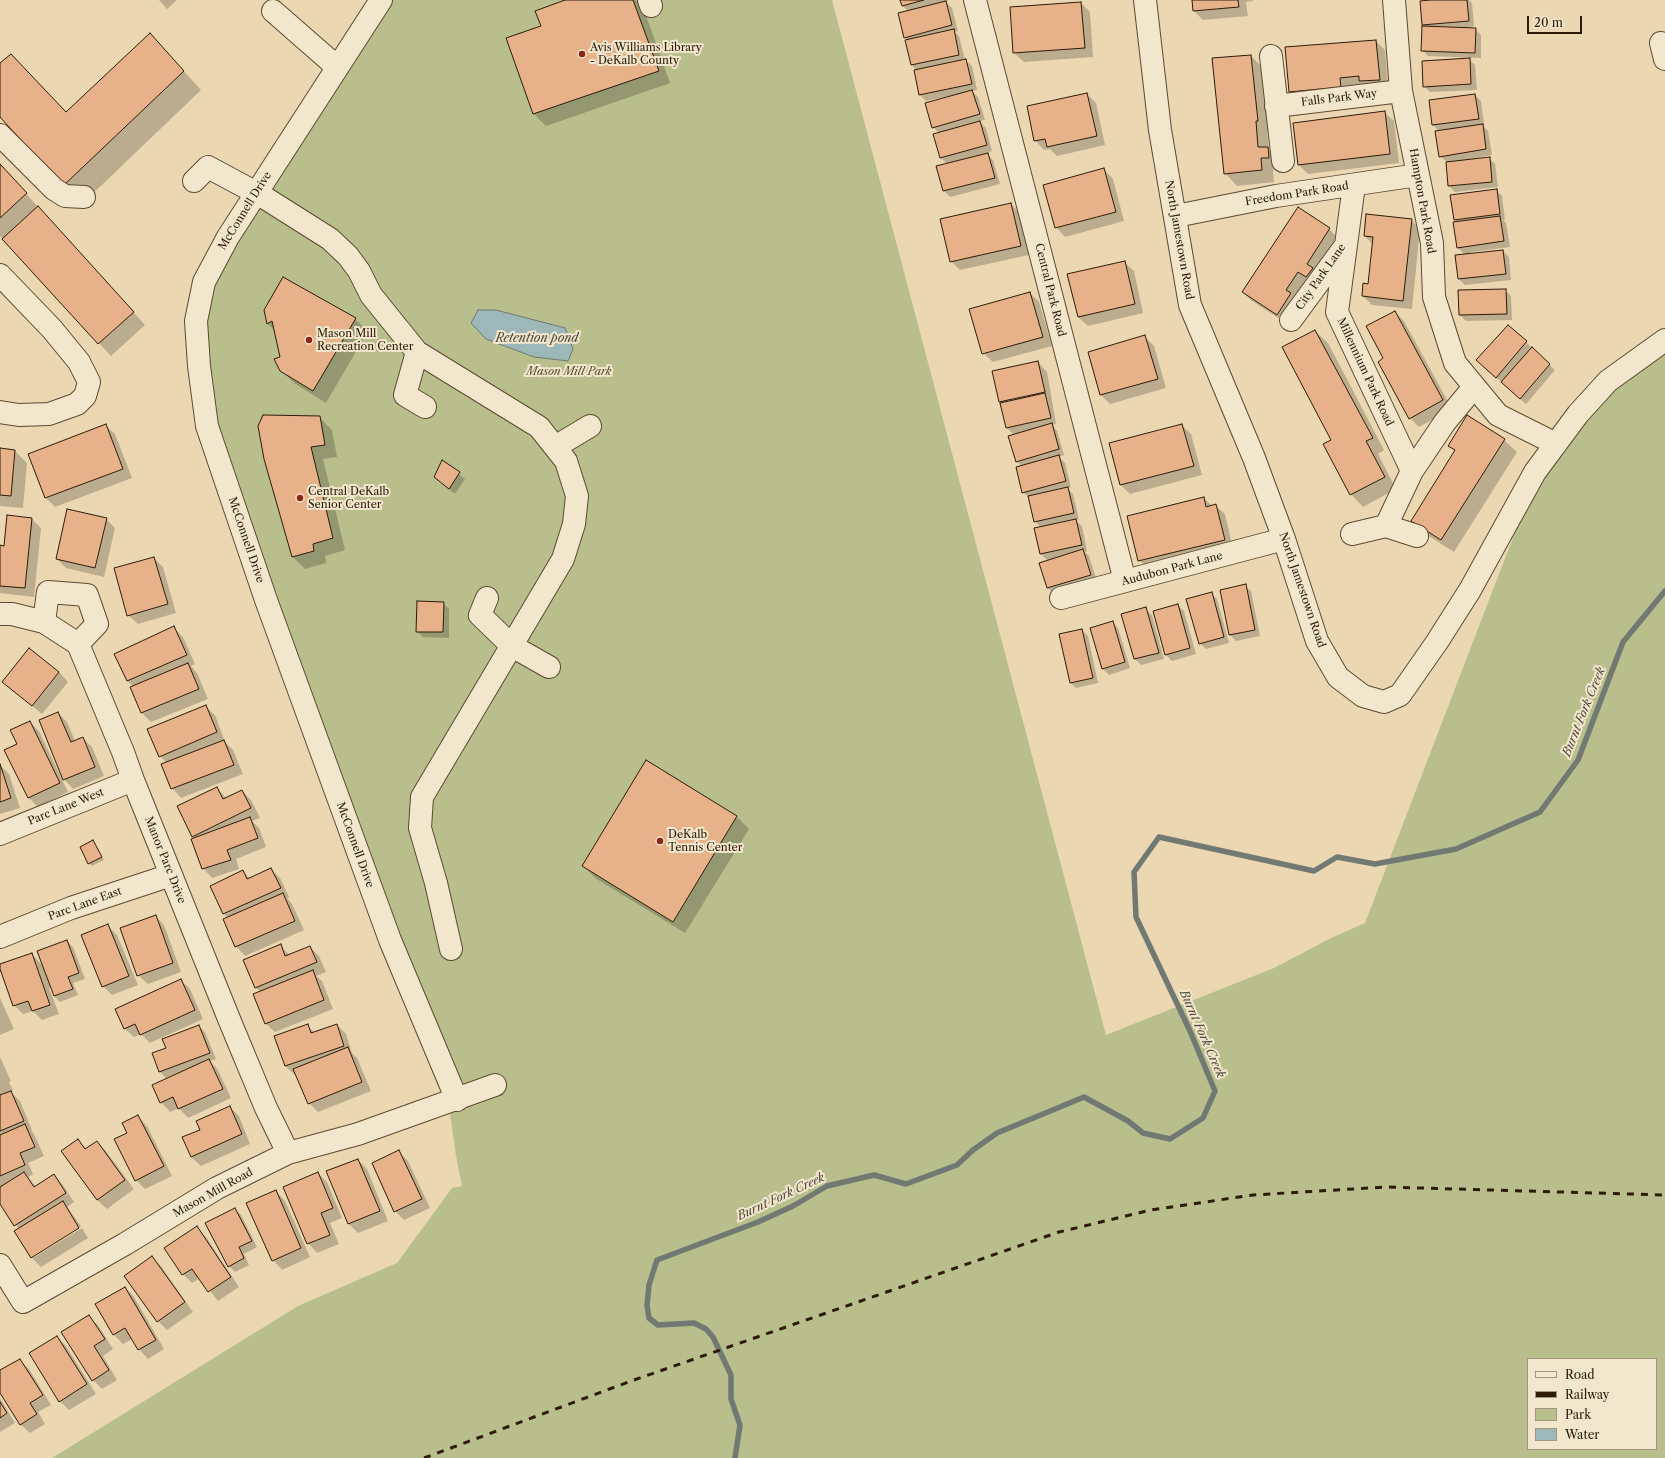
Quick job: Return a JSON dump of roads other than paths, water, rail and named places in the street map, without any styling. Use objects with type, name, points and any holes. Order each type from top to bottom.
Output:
[{"type":"street","name":"McConnell Drive","points":[[382,0],[337,67],[228,237],[204,282],[196,321],[199,366],[207,426],[266,600],[390,940],[457,1100]]},
{"type":"street","name":"Central Park Road","points":[[975,0],[1125,581]]},
{"type":"street","name":"North Jamestown Road","points":[[1145,0],[1160,130],[1176,216],[1190,305],[1254,458],[1284,539],[1317,641],[1338,677],[1363,696],[1384,702],[1400,695],[1437,642],[1470,590],[1535,472],[1578,414],[1608,382],[1665,340]]},
{"type":"street","name":"Hampton Park Road","points":[[1394,0],[1401,91],[1432,243],[1434,297],[1455,363],[1498,415],[1556,444]]},
{"type":"street","points":[[273,11],[337,67]]},
{"type":"street","points":[[1271,56],[1283,161]]},
{"type":"street","name":"Falls Park Way","points":[[1276,106],[1401,91]]},
{"type":"street","points":[[0,135],[54,189],[65,196],[84,197]]},
{"type":"street","points":[[194,181],[208,167],[256,193],[330,239],[348,256],[359,271],[371,295],[417,352],[539,427],[566,460],[577,496],[574,524],[563,559],[422,797],[420,828],[451,949]]},
{"type":"street","name":"Freedom Park Road","points":[[1176,216],[1276,196],[1418,175]]},
{"type":"street","name":"City Park Lane","points":[[1291,320],[1346,245],[1354,185]]},
{"type":"street","name":"Millennium Park Road","points":[[1346,245],[1337,312],[1412,471]]},
{"type":"street","points":[[0,275],[52,329],[79,362],[89,382],[86,396],[77,404],[49,414],[19,415],[0,412]]},
{"type":"street","points":[[417,352],[405,395],[425,407]]},
{"type":"street","points":[[1386,526],[1412,471],[1445,422],[1474,387]]},
{"type":"street","points":[[555,447],[590,426]]},
{"type":"street","points":[[1352,534],[1386,526],[1417,536]]},
{"type":"street","name":"Audubon Park Lane","points":[[1060,598],[1284,539]]},
{"type":"street","points":[[0,614],[12,614],[44,622],[78,644],[96,624],[87,595],[48,592],[44,622]]},
{"type":"street","points":[[487,598],[480,616],[512,646],[549,667]]},
{"type":"street","name":"Manor Parc Drive","points":[[78,644],[123,752],[229,1019],[266,1108],[288,1153]]},
{"type":"street","name":"Parc Lane West","points":[[0,834],[133,780]]},
{"type":"street","points":[[428,858],[441,836]]},
{"type":"street","name":"Parc Lane East","points":[[0,937],[71,908],[171,875]]},
{"type":"street","name":"Mason Mill Road","points":[[0,1265],[24,1302],[125,1244],[217,1188],[288,1153],[358,1134],[457,1100],[495,1085]]},
{"type":"water","name":"Retention pond","points":[[478,310],[496,310],[565,328],[573,349],[568,361],[534,357],[486,339],[471,323]]},
{"type":"waterway","name":"Burnt Fork Creek","points":[[735,1458],[740,1425],[731,1399],[731,1375],[713,1337],[706,1329],[694,1323],[658,1325],[649,1318],[647,1306],[649,1285],[657,1260],[758,1222],[793,1206],[827,1186],[874,1175],[906,1184],[957,1165],[973,1150],[997,1133],[1084,1097],[1128,1121],[1143,1133],[1170,1139],[1203,1118],[1215,1091],[1190,1031],[1136,917],[1134,872],[1159,837],[1314,871],[1337,857],[1375,864],[1456,849],[1540,812],[1578,760],[1623,642],[1665,591]]},
{"type":"railway","points":[[424,1458],[631,1381],[1059,1232],[1151,1210],[1253,1195],[1386,1187],[1665,1195]]},
{"type":"place","name":"Avis Williams Library - DeKalb County","points":[[582,54]]},
{"type":"place","name":"Mason Mill Recreation Center","points":[[309,340]]},
{"type":"place","name":"Central DeKalb Senior Center","points":[[300,498]]},
{"type":"place","name":"DeKalb Tennis Center","points":[[660,841]]},
{"type":"park label","name":"Mason Mill Park","points":[[569,372]]}]
